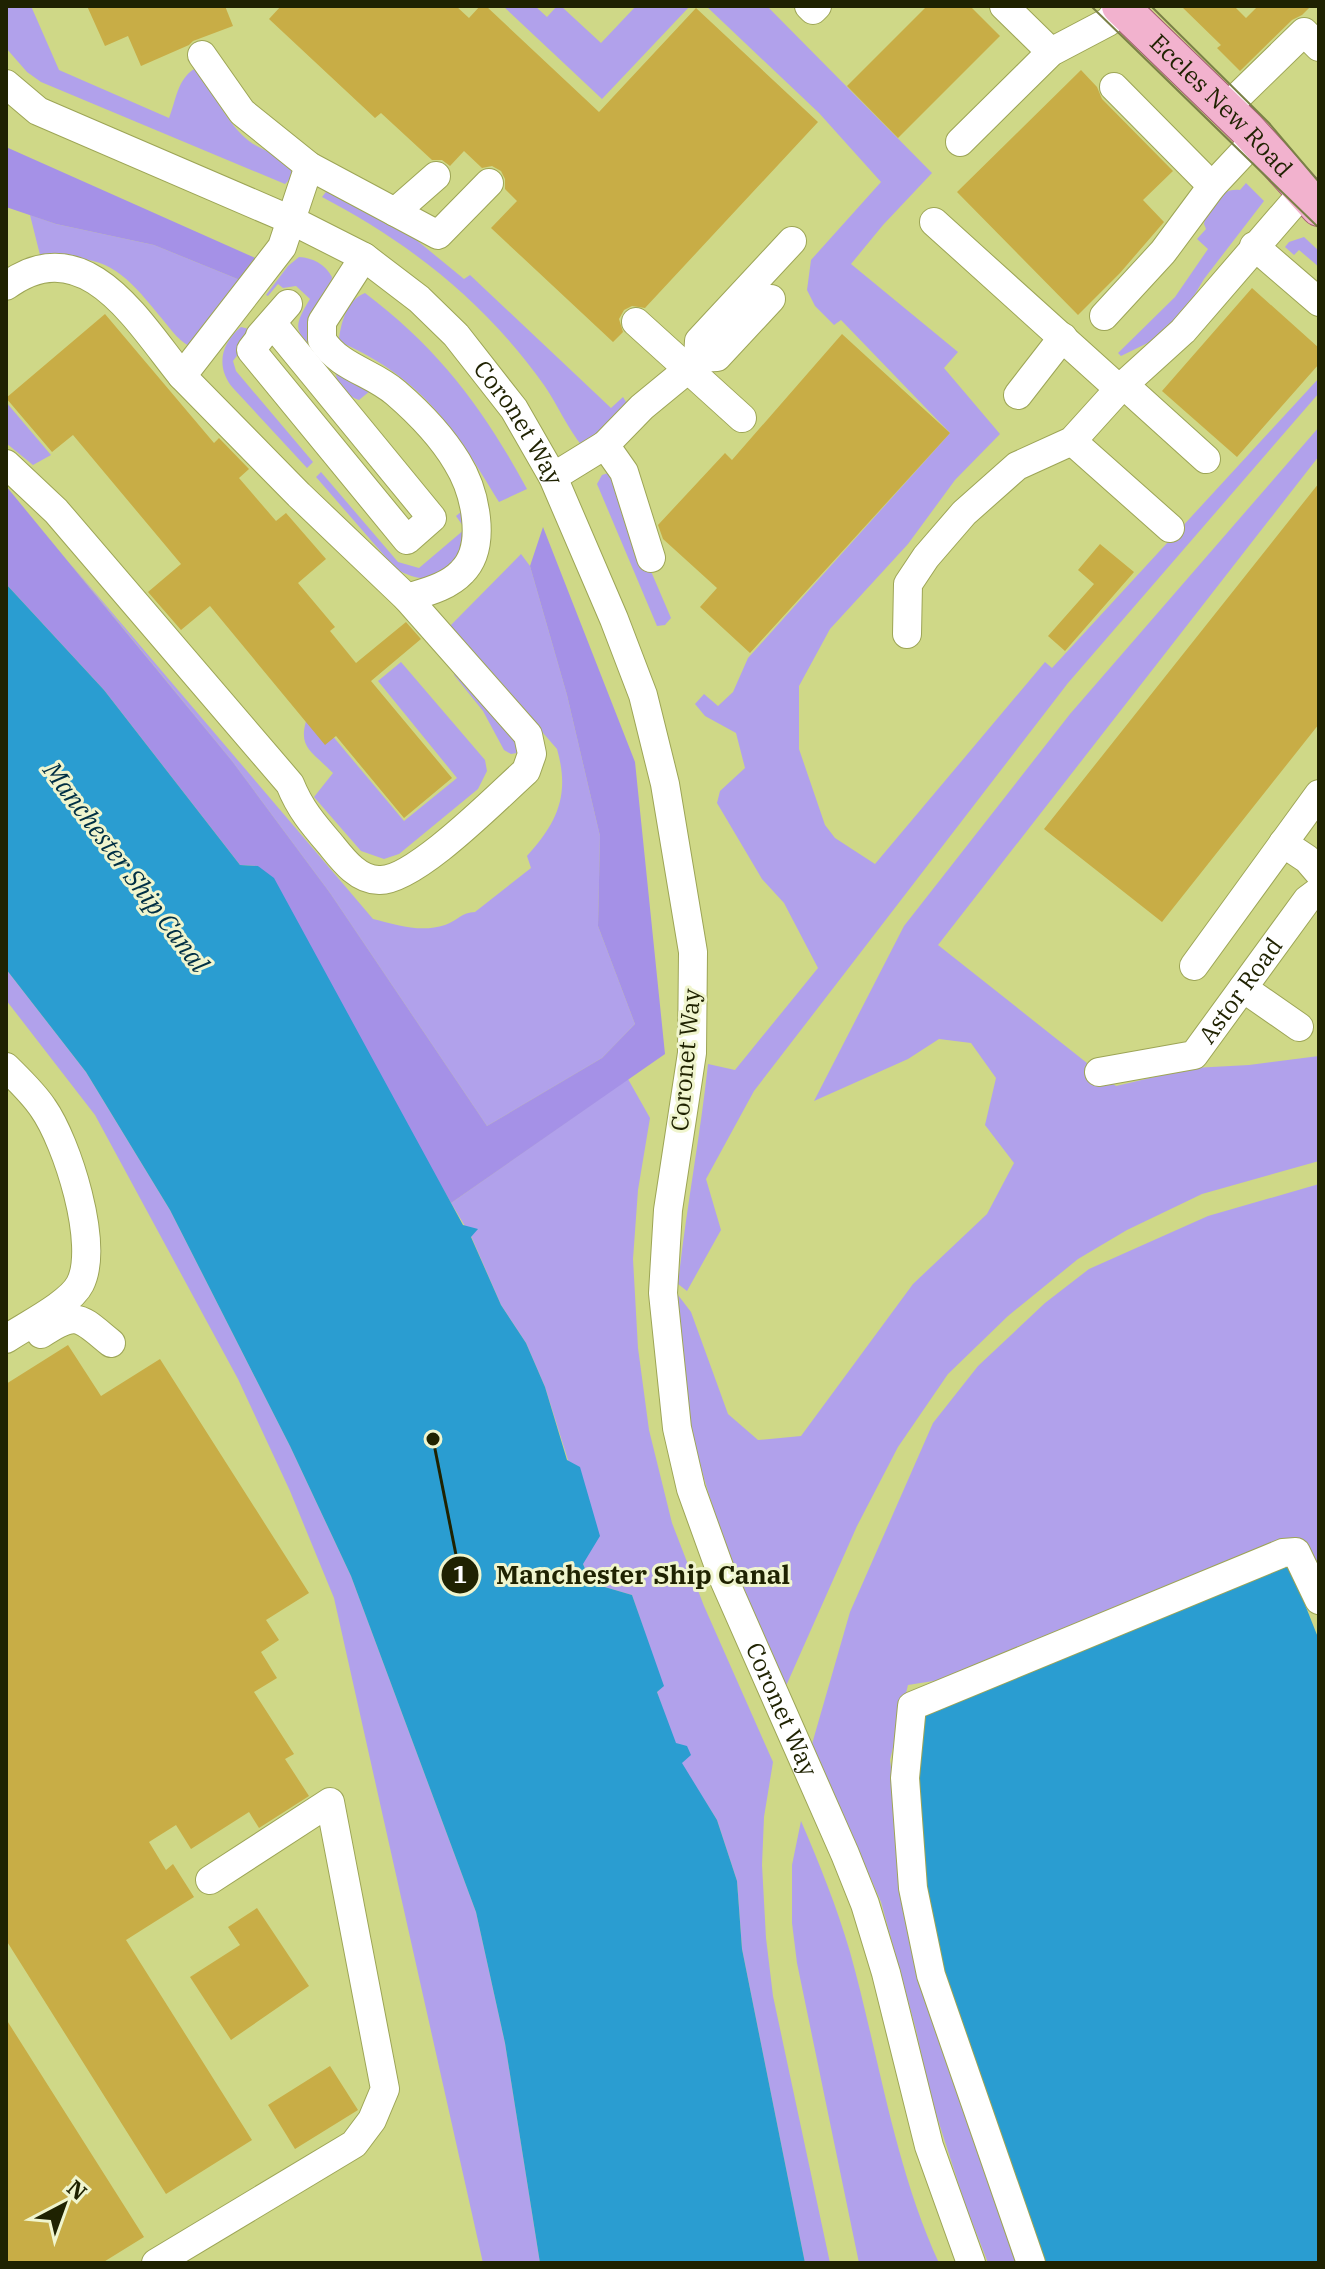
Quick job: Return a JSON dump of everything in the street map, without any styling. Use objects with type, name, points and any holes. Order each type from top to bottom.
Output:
[{"type":"main road","name":"Eccles New Road","points":[[1121,6],[1226,108],[1311,200]]},
{"type":"street","points":[[809,6],[813,10],[817,6]]},
{"type":"street","points":[[1004,6],[1051,52]]},
{"type":"street","points":[[960,142],[1051,52],[1108,22],[1121,6]]},
{"type":"street","points":[[1226,108],[1314,32]]},
{"type":"street","points":[[202,55],[242,112],[309,166],[438,235],[489,183]]},
{"type":"street","points":[[6,84],[38,111]]},
{"type":"street","points":[[1114,87],[1212,186]]},
{"type":"street","points":[[6,109],[38,111]]},
{"type":"street","name":"Coronet Way","points":[[38,111],[291,220],[364,257],[419,299],[456,335],[514,409],[553,477],[643,695],[665,784],[693,952],[692,1053],[668,1210],[663,1293],[677,1428],[691,1489],[722,1575],[845,1854],[876,1937],[929,2146],[971,2263]]},
{"type":"street","points":[[1104,316],[1163,252],[1212,186],[1256,139]]},
{"type":"street","points":[[182,376],[282,247],[309,166]]},
{"type":"street","points":[[395,212],[436,176]]},
{"type":"street","points":[[907,634],[908,584],[926,557],[964,513],[1017,466],[1072,441],[1121,386],[1183,331],[1254,246],[1311,200]]},
{"type":"street","points":[[934,222],[1206,459]]},
{"type":"street","points":[[692,364],[699,341],[792,241]]},
{"type":"street","points":[[1254,246],[1319,302]]},
{"type":"street","points":[[319,360],[322,322],[364,257]]},
{"type":"street","points":[[6,286],[40,268],[77,270],[119,297],[182,376],[299,495],[407,598],[520,725],[528,735],[532,754],[526,771],[417,866],[396,878],[377,881],[357,872],[344,862],[299,807],[290,784],[56,511],[6,464]]},
{"type":"street","points":[[553,477],[605,445],[642,407],[692,364],[717,357],[771,299]]},
{"type":"street","points":[[233,311],[274,321],[319,360],[432,518],[407,540],[251,350],[274,321]]},
{"type":"street","points":[[636,322],[692,364],[742,418]]},
{"type":"street","points":[[1018,395],[1063,337]]},
{"type":"street","points":[[319,360],[337,358],[393,390],[418,413],[457,462],[466,481],[477,523],[477,547],[471,561],[451,582],[407,598]]},
{"type":"street","points":[[1072,441],[1170,528]]},
{"type":"street","points":[[605,445],[624,472],[651,558]]},
{"type":"street","points":[[1194,966],[1319,794]]},
{"type":"street","points":[[1283,843],[1307,859],[1319,873]]},
{"type":"street","name":"Astor Road","points":[[1099,1072],[1194,1055],[1307,900],[1319,891]]},
{"type":"street","points":[[1243,988],[1299,1027]]},
{"type":"street","points":[[6,1067],[43,1108],[65,1149],[87,1248],[80,1284],[68,1297],[6,1339]]},
{"type":"street","points":[[6,1355],[63,1320],[74,1318],[86,1323],[111,1343]]},
{"type":"street","points":[[1031,2263],[931,1975],[913,1888],[905,1778],[912,1706],[1283,1553],[1296,1552],[1319,1600]]},
{"type":"street","points":[[156,2263],[354,2144],[372,2120],[385,2089],[330,1802],[210,1880]]},
{"type":"shaded area","points":[[6,6],[31,6],[59,70],[169,118],[184,79],[194,69],[200,72],[241,134],[281,158],[294,175],[285,184],[41,82],[27,72],[6,48]]},
{"type":"shaded area","points":[[503,6],[535,6],[547,17],[557,6],[561,6],[601,43],[636,6],[690,6],[602,99]]},
{"type":"shaded area","points":[[706,6],[767,6],[932,173],[851,264],[958,352],[944,368],[1000,434],[955,480],[908,544],[830,629],[799,686],[799,749],[825,825],[835,838],[875,864],[1045,662],[1052,668],[1319,378],[1319,393],[1068,683],[754,1091],[706,1179],[721,1230],[687,1291],[678,1284],[708,1064],[735,1070],[818,968],[784,903],[762,879],[717,803],[720,791],[745,768],[736,733],[705,716],[695,704],[704,694],[718,706],[733,692],[748,658],[950,433],[841,320],[834,325],[815,306],[807,290],[811,260],[881,182],[819,113]]},
{"type":"shaded area","points":[[6,147],[262,261],[245,282],[154,245],[56,224],[6,207]]},
{"type":"shaded area","points":[[1246,183],[1264,201],[1204,279],[1176,326],[1121,356],[1118,353],[1175,297],[1208,249],[1197,239],[1206,229],[1204,224],[1212,205],[1221,195],[1240,190]]},
{"type":"shaded area","points":[[329,188],[392,220],[464,279],[470,275],[611,408],[623,397],[629,407],[583,447],[544,385],[497,328],[416,255],[322,197]]},
{"type":"shaded area","points":[[30,215],[56,224],[154,245],[245,282],[189,346],[176,336],[133,285],[109,267],[80,259],[41,259]]},
{"type":"shaded area","points":[[1304,237],[1319,251],[1319,267],[1299,250],[1294,255],[1285,247],[1289,242]]},
{"type":"shaded area","points":[[299,257],[318,262],[332,277],[320,354],[298,329],[300,317],[310,299],[296,286],[283,288],[278,284],[266,295],[288,266]]},
{"type":"shaded area","points":[[365,293],[415,336],[457,382],[494,432],[527,489],[499,502],[452,429],[434,409],[394,372],[342,343],[339,338],[346,311],[354,300]]},
{"type":"shaded area","points":[[241,327],[253,334],[233,361],[236,371],[313,462],[307,468],[233,388],[224,372],[225,348]]},
{"type":"shaded area","points":[[334,365],[370,391],[359,400],[348,394],[338,383]]},
{"type":"shaded area","points":[[6,402],[51,455],[33,465],[6,443]]},
{"type":"shaded area","points":[[1319,427],[1319,456],[938,945],[1116,1086],[1193,1068],[1319,1056],[1319,1161],[1202,1194],[1127,1230],[1078,1259],[1008,1316],[948,1374],[898,1447],[857,1526],[786,1686],[750,1604],[708,1493],[688,1402],[678,1295],[691,1312],[728,1414],[758,1440],[801,1436],[913,1284],[987,1214],[1014,1163],[985,1125],[996,1078],[971,1043],[939,1039],[908,1059],[814,1101],[904,926],[1070,714]]},
{"type":"shaded area","points":[[321,472],[398,562],[419,568],[465,529],[456,516],[462,511],[468,531],[457,558],[435,577],[417,577],[396,569],[316,477]]},
{"type":"shaded area","points":[[613,474],[671,618],[665,625],[657,626],[597,484],[602,475]]},
{"type":"shaded area","points":[[6,486],[232,761],[330,893],[487,1126],[602,1058],[635,1024],[598,926],[600,836],[567,695],[530,566],[543,527],[635,762],[665,1054],[451,1203],[258,866],[240,865],[104,690],[6,584]]},
{"type":"shaded area","points":[[521,554],[530,566],[567,695],[600,836],[598,926],[635,1024],[602,1058],[487,1126],[330,893],[232,761],[69,562],[373,919],[427,928],[445,925],[475,912],[531,868],[527,856],[547,831],[558,807],[562,780],[557,749],[450,626]]},
{"type":"shaded area","points":[[401,662],[485,760],[487,771],[478,789],[399,854],[384,859],[361,851],[314,797],[333,773],[306,746],[304,731],[310,709],[404,821],[457,778],[378,681]]},
{"type":"shaded area","points":[[456,670],[522,746],[517,753],[504,750],[483,711],[454,675]]},
{"type":"shaded area","points":[[6,969],[86,1072],[170,1210],[290,1446],[351,1576],[476,1912],[505,2043],[540,2263],[483,2263],[334,1598],[290,1491],[238,1379],[95,1115],[6,1000]]},
{"type":"shaded area","points":[[628,1079],[650,1118],[638,1190],[633,1259],[638,1348],[649,1430],[672,1523],[704,1606],[773,1762],[764,1817],[762,1865],[766,1938],[773,1996],[830,2263],[805,2263],[742,1949],[737,1881],[717,1820],[681,1763],[657,1692],[663,1686],[632,1595],[591,1583],[583,1564],[568,1460],[545,1387],[526,1343],[501,1305],[471,1236],[451,1203]]},
{"type":"shaded area","points":[[1319,1184],[1319,1575],[1305,1541],[971,1675],[908,1685],[890,1760],[917,1955],[1020,2263],[988,2263],[965,2204],[930,2095],[916,2030],[881,1902],[812,1744],[850,1612],[933,1423],[978,1366],[1045,1303],[1089,1269],[1208,1216]]},
{"type":"shaded area","points":[[801,1821],[845,1935],[910,2188],[939,2263],[859,2263],[797,1963],[792,1923],[792,1865]]},
{"type":"water","points":[[6,584],[104,690],[240,865],[258,866],[274,878],[463,1225],[478,1229],[471,1237],[501,1305],[526,1343],[545,1387],[567,1460],[580,1467],[600,1536],[583,1564],[591,1583],[632,1595],[664,1686],[657,1692],[676,1743],[687,1746],[691,1755],[682,1763],[717,1820],[737,1881],[742,1949],[805,2263],[540,2263],[505,2043],[476,1912],[351,1576],[290,1446],[170,1210],[86,1072],[6,969]]},
{"type":"water","points":[[1287,1559],[1319,1640],[1319,2263],[1038,2263],[940,1973],[920,1889],[914,1777],[917,1710]]},
{"type":"building","points":[[87,6],[225,6],[233,26],[141,66],[128,36],[105,46]]},
{"type":"building","points":[[281,6],[456,6],[469,18],[480,6],[486,6],[599,112],[696,8],[818,122],[645,308],[632,306],[624,310],[619,319],[623,332],[613,342],[491,228],[517,201],[505,189],[501,171],[492,166],[482,168],[464,151],[450,166],[442,160],[432,160],[381,113],[375,118],[269,19]]},
{"type":"building","points":[[927,6],[970,6],[1000,36],[898,138],[847,86]]},
{"type":"building","points":[[1181,6],[1234,6],[1246,18],[1258,6],[1311,6],[1292,20],[1240,71],[1217,48],[1221,45]]},
{"type":"building","points":[[1081,70],[1097,87],[1102,99],[1173,171],[1143,200],[1164,222],[1078,315],[957,192]]},
{"type":"building","points":[[1252,288],[1319,348],[1319,364],[1237,457],[1162,391]]},
{"type":"building","points":[[105,314],[214,443],[219,438],[249,469],[239,478],[276,521],[286,513],[326,559],[298,583],[335,627],[330,631],[356,663],[406,622],[421,639],[371,681],[452,778],[404,818],[336,736],[325,745],[210,606],[181,630],[148,592],[181,564],[73,435],[52,452],[6,398]]},
{"type":"building","points":[[842,334],[950,433],[750,653],[700,607],[717,588],[663,539],[658,525],[725,453],[732,460]]},
{"type":"building","points":[[1319,483],[1319,724],[1162,922],[1044,829]]},
{"type":"building","points":[[1100,544],[1134,572],[1065,651],[1048,636],[1094,584],[1078,570]]},
{"type":"building","points":[[68,1345],[101,1396],[160,1359],[309,1593],[266,1620],[279,1640],[261,1652],[277,1678],[254,1692],[294,1754],[285,1759],[309,1796],[259,1828],[249,1812],[191,1849],[176,1825],[149,1842],[166,1870],[173,1864],[194,1897],[126,1940],[252,2140],[166,2194],[6,1940],[6,1384]]},
{"type":"building","points":[[257,1908],[309,1986],[231,2040],[190,1977],[240,1945],[228,1927]]},
{"type":"building","points":[[6,2019],[144,2237],[102,2263],[6,2263]]},
{"type":"building","points":[[330,2066],[358,2110],[295,2149],[268,2105]]},
{"type":"tram line","points":[[1091,6],[1319,228]]},
{"type":"tram line","points":[[1151,6],[1269,123],[1319,182]]},
{"type":"place","name":"Manchester Ship Canal","points":[[433,1439]]}]
